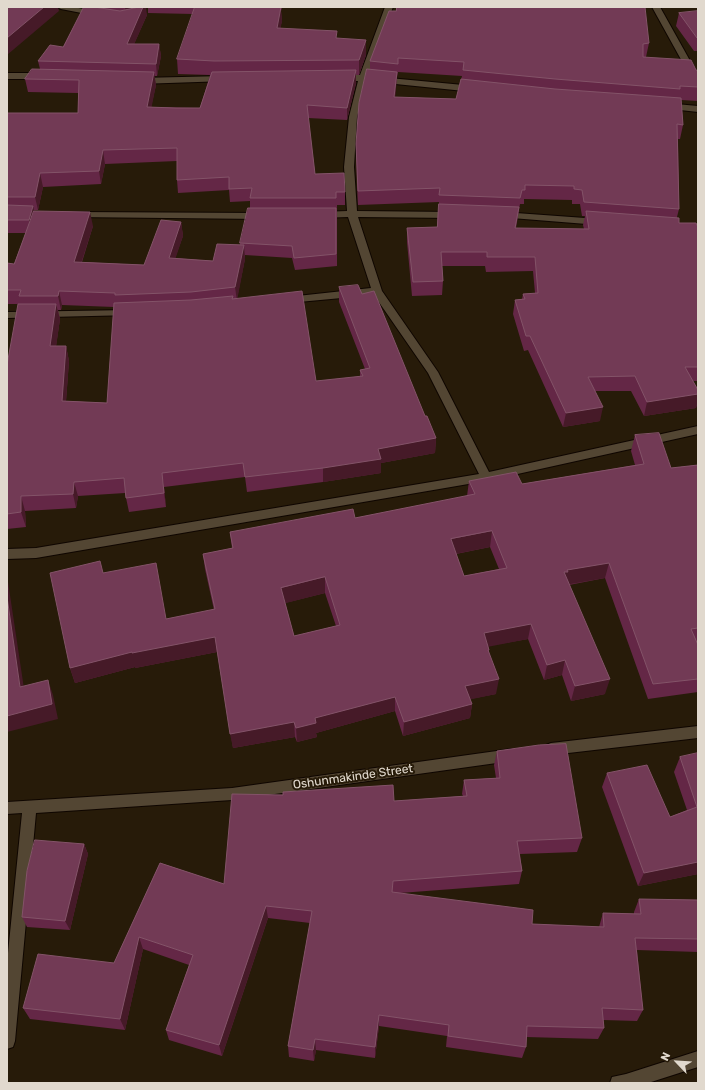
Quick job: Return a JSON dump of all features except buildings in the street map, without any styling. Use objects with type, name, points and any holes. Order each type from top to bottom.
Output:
[{"type":"street","points":[[61,7],[105,16]]},
{"type":"street","points":[[389,7],[372,59],[363,78],[353,117],[349,167],[352,214],[377,291],[433,372],[486,477]]},
{"type":"street","points":[[656,7],[698,83]]},
{"type":"street","points":[[7,76],[53,77]]},
{"type":"street","points":[[333,78],[363,78],[482,90]]},
{"type":"street","points":[[128,80],[235,79]]},
{"type":"street","points":[[652,105],[698,109]]},
{"type":"street","points":[[62,214],[273,216]]},
{"type":"street","points":[[312,216],[352,214],[466,215]]},
{"type":"street","points":[[489,215],[606,222]]},
{"type":"street","points":[[275,301],[377,291]]},
{"type":"street","points":[[7,315],[141,312]]},
{"type":"street","points":[[7,554],[36,553],[486,477],[698,430]]},
{"type":"street","points":[[538,751],[698,732]]},
{"type":"street","name":"Oshunmakinde Street","points":[[7,808],[232,794],[523,753]]},
{"type":"street","points":[[7,1041],[30,807]]},
{"type":"street","points":[[623,1083],[698,1059]]}]
